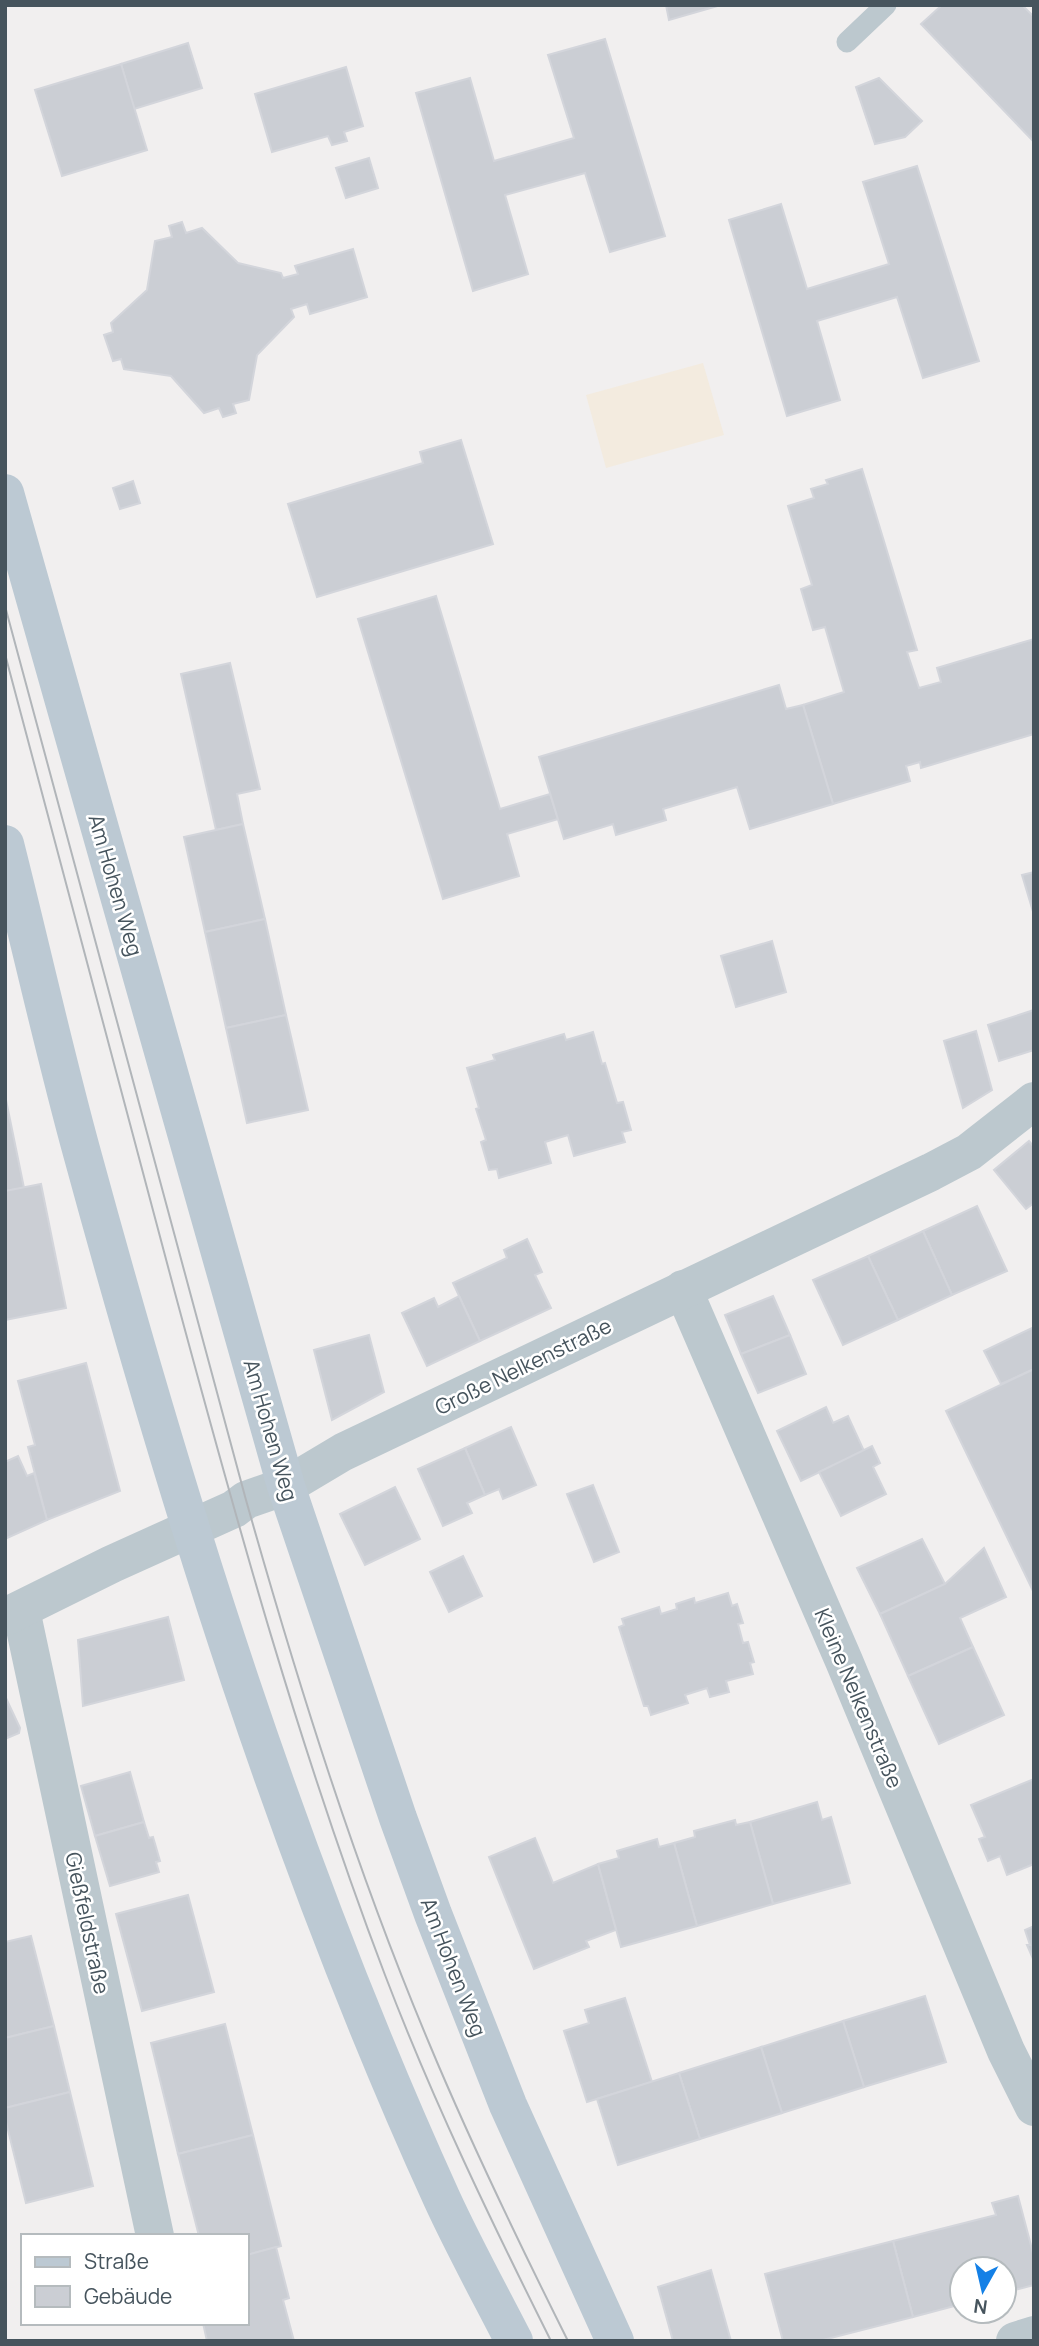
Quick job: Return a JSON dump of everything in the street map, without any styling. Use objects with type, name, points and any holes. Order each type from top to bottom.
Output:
[{"type":"main road","name":"Am Hohen Weg","points":[[5,493],[286,1486],[398,1818],[468,2003],[508,2105],[615,2341]]},
{"type":"main road","points":[[5,844],[81,1150],[190,1529],[287,1818],[352,1986],[443,2202],[514,2341]]},
{"type":"street","name":"Große Nelkenstraße","points":[[13,1614],[112,1564],[234,1509],[246,1500],[286,1486],[343,1452],[969,1152],[1034,1101]]},
{"type":"street","name":"Kleine Nelkenstraße","points":[[683,1289],[844,1661],[1006,2051],[1034,2107]]},
{"type":"street","name":"Gießfeldstraße","points":[[13,1614],[155,2234]]},
{"type":"street","points":[[1015,2341],[1034,2336]]},
{"type":"lane","points":[[847,42],[886,5]]},
{"type":"sand","points":[[703,363],[724,435],[606,468],[586,395]]},
{"type":"building","points":[[666,5],[721,5],[669,20]]},
{"type":"building","points":[[942,5],[1022,5],[1034,17],[1034,142],[921,24]]},
{"type":"building","points":[[605,39],[665,236],[610,252],[585,173],[505,195],[528,274],[473,291],[416,93],[470,78],[494,161],[574,138],[548,55]]},
{"type":"building","points":[[188,43],[202,88],[134,109],[121,64]]},
{"type":"building","points":[[121,64],[147,150],[62,176],[35,90]]},
{"type":"building","points":[[346,67],[363,126],[344,132],[347,141],[332,145],[328,136],[272,152],[255,94]]},
{"type":"building","points":[[879,78],[922,121],[905,137],[875,144],[856,87]]},
{"type":"building","points":[[369,158],[378,188],[346,198],[336,168]]},
{"type":"building","points":[[917,166],[979,361],[923,378],[897,297],[817,321],[840,400],[787,416],[729,220],[781,204],[807,289],[889,264],[863,182]]},
{"type":"building","points":[[182,222],[186,233],[202,228],[238,263],[281,273],[283,278],[298,274],[295,266],[353,249],[367,297],[310,314],[307,304],[291,309],[294,317],[257,355],[249,400],[233,404],[236,413],[223,417],[219,408],[204,413],[171,376],[124,369],[121,359],[113,361],[104,335],[113,332],[111,323],[147,290],[155,241],[172,237],[169,226]]},
{"type":"building","points":[[461,440],[493,544],[317,597],[288,504],[423,463],[420,452]]},
{"type":"building","points":[[862,469],[917,650],[907,652],[919,688],[941,682],[937,668],[1034,639],[1034,734],[921,768],[920,762],[906,766],[910,781],[833,804],[803,705],[844,692],[825,627],[813,630],[801,589],[812,585],[788,506],[814,498],[811,489],[828,484],[826,480]]},
{"type":"building","points":[[133,481],[140,503],[120,509],[113,488]]},
{"type":"building","points":[[436,596],[500,809],[550,794],[558,819],[507,834],[519,876],[443,899],[358,619]]},
{"type":"building","points":[[230,663],[260,789],[237,794],[243,824],[216,830],[181,674]]},
{"type":"building","points":[[779,685],[786,709],[803,705],[833,804],[750,829],[737,787],[663,809],[666,820],[616,835],[613,824],[564,839],[539,757]]},
{"type":"building","points":[[243,824],[265,919],[205,932],[184,837]]},
{"type":"building","points":[[1034,872],[1034,915],[1022,875]]},
{"type":"building","points":[[265,919],[286,1015],[226,1028],[205,932]]},
{"type":"building","points":[[772,941],[786,992],[736,1007],[721,956]]},
{"type":"building","points":[[1034,1010],[1034,1050],[999,1061],[988,1025]]},
{"type":"building","points":[[286,1015],[308,1110],[247,1123],[226,1028]]},
{"type":"building","points":[[976,1031],[992,1090],[963,1108],[944,1041]]},
{"type":"building","points":[[593,1032],[617,1103],[623,1102],[631,1130],[622,1132],[625,1142],[574,1156],[568,1135],[545,1142],[551,1163],[499,1178],[497,1169],[489,1170],[481,1142],[486,1140],[467,1068],[495,1060],[493,1055],[564,1034],[566,1040]]},
{"type":"building","points":[[5,1095],[24,1188],[5,1191]]},
{"type":"building","points":[[1029,1141],[1034,1147],[1034,1203],[1026,1209],[994,1170]]},
{"type":"building","points":[[41,1184],[66,1308],[5,1320],[5,1191]]},
{"type":"building","points":[[977,1206],[1007,1271],[952,1295],[923,1231]]},
{"type":"building","points":[[923,1231],[952,1295],[898,1320],[868,1256]]},
{"type":"building","points":[[527,1239],[542,1272],[535,1275],[551,1308],[480,1341],[453,1283],[507,1258],[504,1250]]},
{"type":"building","points":[[868,1256],[898,1320],[843,1345],[813,1280]]},
{"type":"building","points":[[459,1296],[480,1341],[427,1366],[402,1313],[434,1298],[438,1307]]},
{"type":"building","points":[[773,1296],[790,1335],[741,1354],[725,1315]]},
{"type":"building","points":[[1034,1327],[1034,1369],[1001,1384],[984,1351]]},
{"type":"building","points":[[369,1335],[384,1392],[332,1420],[314,1350]]},
{"type":"building","points":[[790,1335],[806,1374],[758,1393],[741,1354]]},
{"type":"building","points":[[86,1363],[120,1491],[47,1520],[28,1447],[35,1445],[18,1381]]},
{"type":"building","points":[[1034,1369],[1034,1593],[946,1411]]},
{"type":"building","points":[[826,1407],[833,1423],[848,1416],[864,1451],[801,1481],[777,1431]]},
{"type":"building","points":[[511,1427],[536,1485],[503,1499],[499,1489],[485,1495],[465,1448]]},
{"type":"building","points":[[872,1446],[880,1463],[873,1467],[886,1494],[841,1516],[819,1472]]},
{"type":"building","points":[[465,1448],[485,1495],[467,1503],[472,1513],[443,1526],[418,1469]]},
{"type":"building","points":[[18,1456],[27,1476],[34,1473],[47,1520],[5,1539],[5,1462]]},
{"type":"building","points":[[593,1485],[619,1552],[594,1562],[567,1494]]},
{"type":"building","points":[[395,1487],[420,1539],[365,1565],[340,1514]]},
{"type":"building","points":[[922,1539],[945,1584],[880,1614],[857,1568]]},
{"type":"building","points":[[984,1548],[1006,1597],[960,1618],[973,1647],[908,1676],[880,1614],[945,1584]]},
{"type":"building","points":[[463,1556],[482,1596],[449,1612],[430,1572]]},
{"type":"building","points":[[728,1593],[732,1606],[737,1604],[743,1623],[738,1624],[743,1643],[748,1642],[754,1662],[750,1663],[753,1674],[726,1681],[729,1692],[710,1697],[707,1688],[685,1695],[688,1703],[651,1715],[648,1706],[644,1706],[619,1627],[624,1625],[622,1619],[659,1607],[661,1614],[677,1609],[676,1604],[694,1598],[695,1603]]},
{"type":"building","points":[[168,1617],[184,1680],[83,1706],[78,1640]]},
{"type":"building","points":[[973,1647],[1004,1715],[939,1744],[908,1676]]},
{"type":"building","points":[[5,1696],[20,1728],[19,1733],[5,1739]]},
{"type":"building","points":[[130,1772],[144,1822],[95,1836],[81,1786]]},
{"type":"building","points":[[1034,1779],[1034,1864],[1007,1875],[1000,1856],[988,1861],[979,1839],[985,1837],[971,1805]]},
{"type":"building","points":[[817,1802],[822,1820],[831,1817],[850,1883],[773,1904],[750,1822]]},
{"type":"building","points":[[735,1820],[736,1825],[750,1822],[773,1904],[697,1926],[674,1843],[695,1837],[694,1831]]},
{"type":"building","points":[[144,1822],[149,1838],[153,1837],[160,1861],[156,1862],[159,1872],[110,1886],[95,1836]]},
{"type":"building","points":[[535,1838],[553,1883],[598,1864],[616,1930],[586,1941],[589,1947],[534,1969],[489,1857]]},
{"type":"building","points":[[657,1839],[659,1847],[674,1843],[697,1926],[621,1947],[598,1864],[619,1858],[617,1851]]},
{"type":"building","points":[[188,1895],[214,1992],[142,2011],[116,1914]]},
{"type":"building","points":[[1034,1926],[1034,1961],[1027,1945],[1030,1945],[1025,1930]]},
{"type":"building","points":[[31,1936],[54,2026],[5,2038],[5,1942]]},
{"type":"building","points":[[925,1996],[946,2062],[864,2087],[843,2021]]},
{"type":"building","points":[[625,1998],[652,2082],[587,2102],[564,2031],[589,2023],[585,2010]]},
{"type":"building","points":[[843,2021],[864,2087],[782,2113],[761,2047]]},
{"type":"building","points":[[225,2024],[253,2135],[178,2154],[151,2043]]},
{"type":"building","points":[[54,2026],[70,2092],[5,2108],[5,2038]]},
{"type":"building","points":[[761,2047],[782,2113],[700,2139],[679,2073]]},
{"type":"building","points":[[679,2073],[700,2139],[618,2165],[597,2099]]},
{"type":"building","points":[[70,2092],[93,2186],[26,2203],[5,2118],[5,2108]]},
{"type":"building","points":[[253,2135],[281,2246],[248,2255],[248,2234],[198,2234],[178,2154]]},
{"type":"building","points":[[1018,2196],[1034,2257],[1034,2285],[1018,2289],[1018,2255],[948,2255],[948,2308],[913,2317],[893,2241],[996,2215],[992,2203]]},
{"type":"building","points":[[893,2241],[913,2317],[819,2341],[783,2341],[765,2274]]},
{"type":"building","points":[[276,2247],[289,2298],[283,2300],[294,2341],[207,2341],[203,2325],[248,2325],[248,2255]]},
{"type":"building","points":[[711,2270],[731,2341],[673,2341],[658,2287]]},
{"type":"tram line","points":[[5,606],[246,1500],[329,1774],[376,1910],[429,2043],[496,2193],[568,2341]]},
{"type":"tram line","points":[[5,654],[198,1379],[271,1637],[325,1807],[403,2022],[463,2160],[551,2341]]}]
